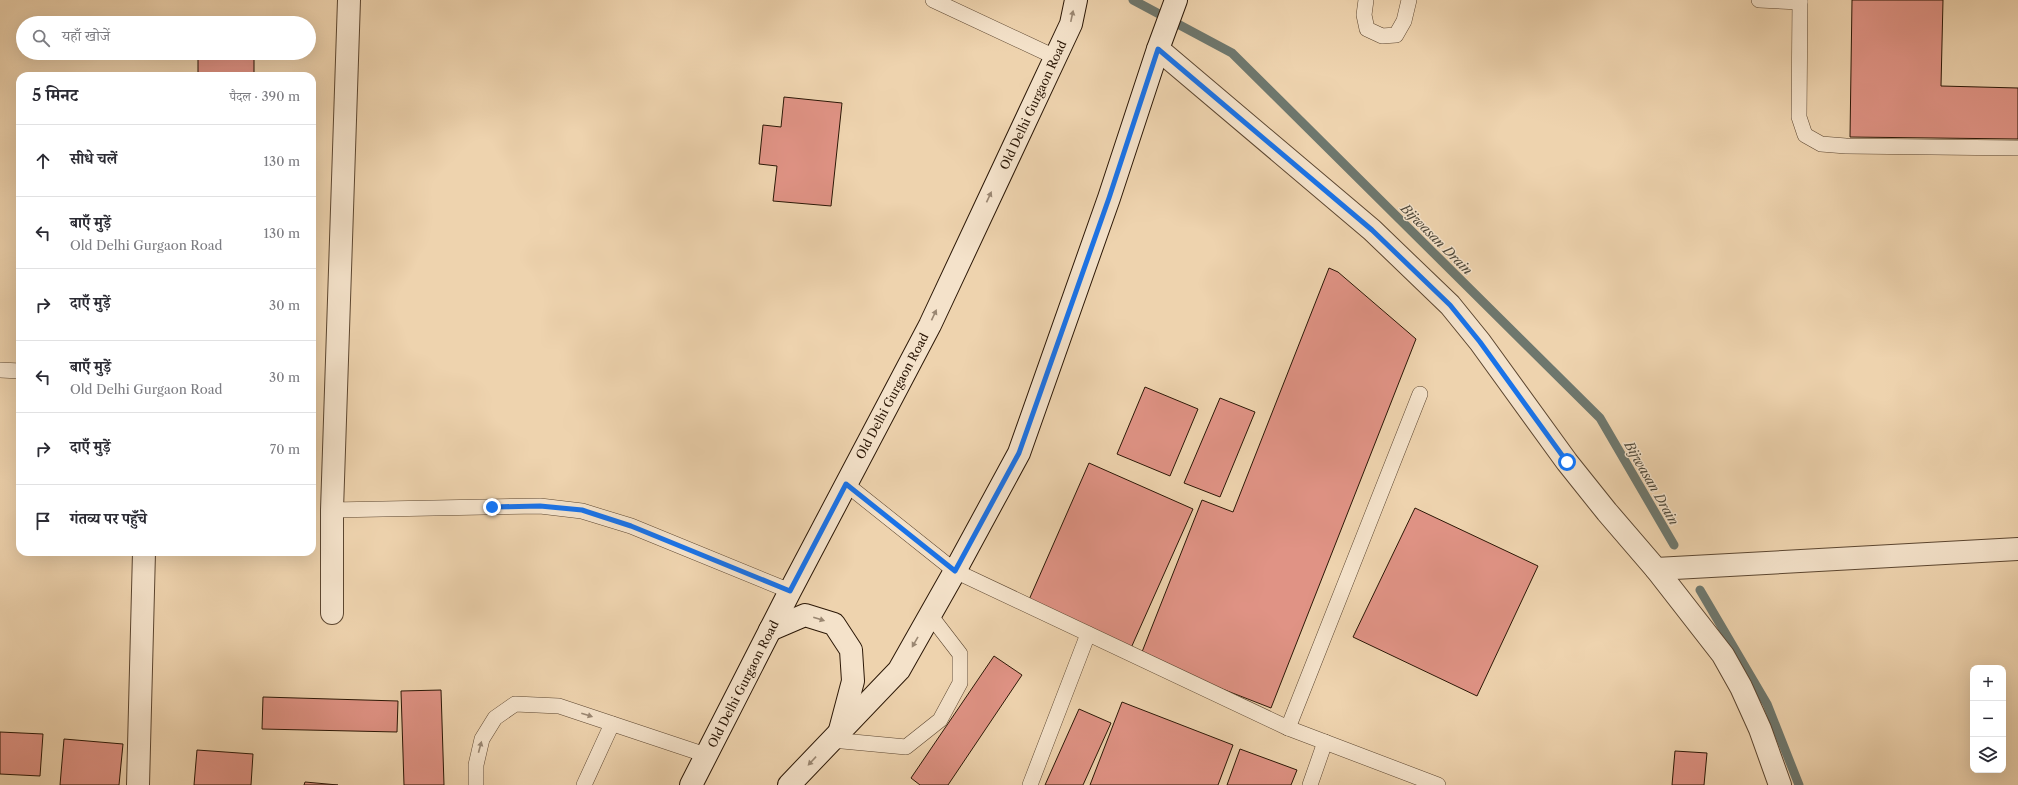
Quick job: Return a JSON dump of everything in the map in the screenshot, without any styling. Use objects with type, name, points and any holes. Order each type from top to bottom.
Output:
[{"type":"street","points":[[332,613],[332,510],[349,0]]},
{"type":"street","name":"Old Delhi Gurgaon Road","points":[[691,785],[790,591],[930,325],[1071,24],[1076,0]]},
{"type":"street","points":[[789,785],[899,670],[1019,453],[1109,198],[1161,40],[1176,0]]},
{"type":"street","points":[[1161,40],[1372,230],[1450,305],[1480,342],[1567,462],[1607,512],[1656,569],[1723,654],[1741,687],[1760,730],[1780,785]]},
{"type":"street","points":[[1656,569],[2018,550]]},
{"type":"street","points":[[138,785],[144,556]]},
{"type":"street","points":[[770,630],[805,615],[834,624],[851,650],[853,681],[836,736]]},
{"type":"lane","points":[[933,0],[1055,56]]},
{"type":"lane","points":[[1366,0],[1364,15],[1367,29],[1382,36],[1396,34],[1404,21],[1409,0]]},
{"type":"lane","points":[[1759,0],[1800,1],[1799,117],[1805,135],[1821,144],[1846,146],[2018,148]]},
{"type":"lane","points":[[0,370],[16,371]]},
{"type":"lane","points":[[1288,728],[1420,394]]},
{"type":"lane","points":[[846,484],[955,571],[1288,728],[1438,785]]},
{"type":"lane","points":[[332,510],[540,506],[582,510],[631,526],[790,591]]},
{"type":"lane","points":[[836,736],[906,747],[940,720],[960,683],[960,654],[930,615]]},
{"type":"lane","points":[[1030,785],[1088,634]]},
{"type":"lane","points":[[476,785],[476,765],[482,739],[495,718],[515,704],[559,706],[706,755]]},
{"type":"lane","points":[[584,785],[612,724]]},
{"type":"lane","points":[[1310,785],[1325,742]]},
{"type":"building","points":[[1852,0],[1943,0],[1941,86],[2018,88],[2018,139],[1850,137]]},
{"type":"building","points":[[198,60],[254,60],[254,72],[198,72]]},
{"type":"building","points":[[784,97],[842,103],[831,206],[773,201],[777,166],[759,164],[763,125],[781,127]]},
{"type":"building","points":[[1329,268],[1338,272],[1416,339],[1271,708],[1140,657],[1202,500],[1233,512]]},
{"type":"building","points":[[1145,387],[1198,409],[1170,476],[1117,454]]},
{"type":"building","points":[[1220,398],[1255,412],[1220,497],[1184,483]]},
{"type":"building","points":[[1089,463],[1193,509],[1131,648],[1028,602]]},
{"type":"building","points":[[1415,508],[1538,566],[1477,696],[1353,637]]},
{"type":"building","points":[[994,656],[1022,675],[948,785],[920,785],[911,778]]},
{"type":"building","points":[[441,690],[444,785],[404,785],[401,691]]},
{"type":"building","points":[[263,697],[398,701],[397,732],[262,729]]},
{"type":"building","points":[[1122,702],[1233,745],[1218,785],[1090,785]]},
{"type":"building","points":[[1079,709],[1111,723],[1083,785],[1045,785]]},
{"type":"building","points":[[0,732],[43,734],[40,776],[0,774]]},
{"type":"building","points":[[64,739],[123,744],[119,785],[60,785]]},
{"type":"building","points":[[1240,749],[1297,770],[1291,785],[1227,785]]},
{"type":"building","points":[[197,750],[253,754],[251,785],[194,785]]},
{"type":"building","points":[[1675,751],[1707,753],[1704,785],[1672,785]]},
{"type":"building","points":[[305,782],[338,785],[304,785]]},
{"type":"waterway","name":"Bijwasan Drain","points":[[1133,0],[1232,53],[1600,418],[1674,545]]},
{"type":"waterway","name":"Bijwasan Drain","points":[[1700,590],[1767,704],[1799,785]]},
{"type":"route","points":[[492,507],[540,506],[582,510],[631,526],[790,591],[846,484],[955,571],[1019,453],[1109,198],[1158,49],[1372,230],[1450,305],[1480,342],[1567,462]]}]
